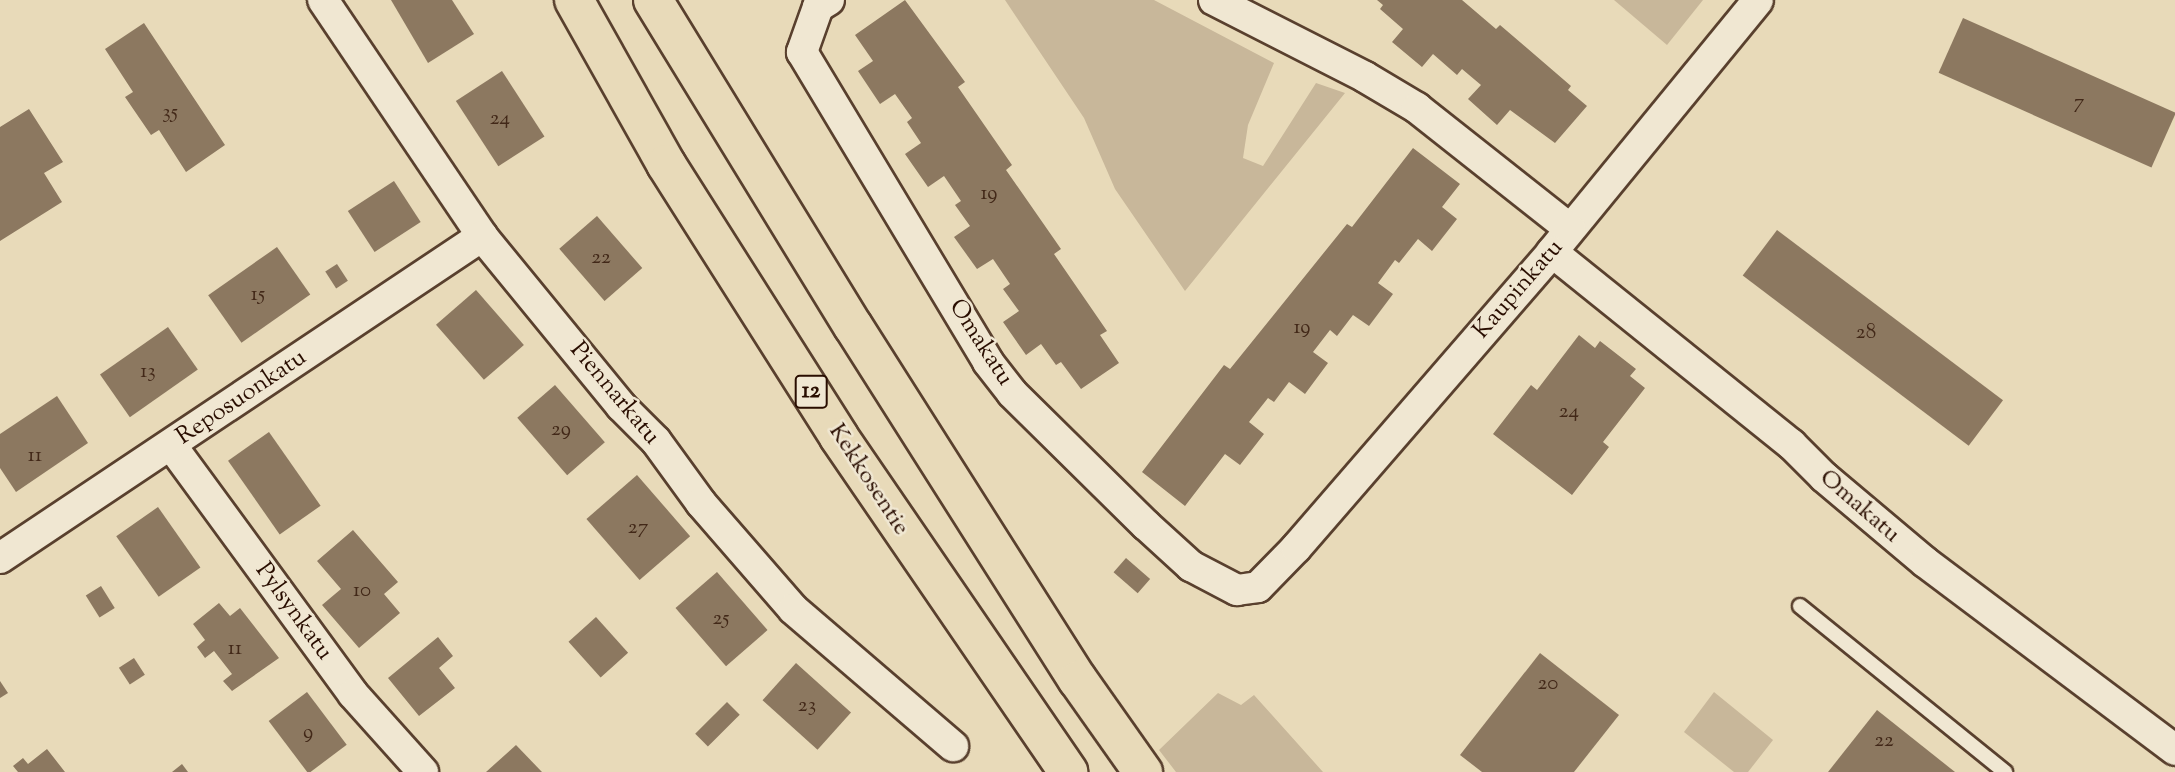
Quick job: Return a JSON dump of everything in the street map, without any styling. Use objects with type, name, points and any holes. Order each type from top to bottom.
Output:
[{"type":"highway","name":"Kekkosentie","points":[[574,0],[666,164],[839,437],[1068,772]]},
{"type":"highway","points":[[653,0],[889,383],[1078,680],[1143,772]]},
{"type":"street","name":"Piennarkatu","points":[[323,0],[482,236],[793,610],[953,746]]},
{"type":"street","name":"Omakatu","points":[[829,0],[817,7],[802,52],[988,362],[1012,393],[1191,566],[1237,590],[1258,587],[1273,573]]},
{"type":"street","name":"Omakatu","points":[[1213,0],[1365,77],[1417,108],[1561,241],[1791,444],[1824,477],[1925,562],[2175,750]]},
{"type":"street","name":"Kaupinkatu","points":[[1273,573],[1561,241],[1758,0]]},
{"type":"street","name":"Reposuonkatu","points":[[0,558],[482,236]]},
{"type":"street","name":"Pylsynkatu","points":[[172,445],[353,694],[423,772]]},
{"type":"lane","points":[[1800,606],[2005,772]]},
{"type":"shaded area","points":[[1005,0],[1154,0],[1274,63],[1248,125],[1243,158],[1263,166],[1316,83],[1345,93],[1185,291],[1115,189],[1084,118]]},
{"type":"shaded area","points":[[1614,0],[1703,0],[1667,45]]},
{"type":"shaded area","points":[[1714,692],[1773,740],[1748,772],[1734,772],[1684,732]]},
{"type":"shaded area","points":[[1218,693],[1241,705],[1254,695],[1323,772],[1176,772],[1159,750]]},
{"type":"building","points":[[391,0],[452,0],[474,34],[428,63]]},
{"type":"building","points":[[905,0],[965,82],[958,87],[1012,165],[1006,170],[1061,249],[1054,254],[1107,331],[1100,335],[1119,363],[1081,389],[1061,362],[1056,365],[1041,344],[1026,355],[1003,322],[1019,311],[1003,289],[1010,284],[993,259],[977,269],[954,237],[970,226],[955,205],[961,201],[944,176],[928,187],[905,154],[921,143],[907,122],[912,118],[895,94],[880,104],[858,71],[873,61],[855,35]]},
{"type":"building","points":[[1377,0],[1462,0],[1496,29],[1500,25],[1571,86],[1568,90],[1587,106],[1555,143],[1510,110],[1497,125],[1468,99],[1481,85],[1462,69],[1457,75],[1433,54],[1422,67],[1392,42],[1403,29],[1380,9],[1383,5]]},
{"type":"building","points":[[1963,18],[2175,112],[2151,168],[1939,73]]},
{"type":"building","points":[[144,23],[225,145],[186,172],[159,130],[151,135],[125,97],[133,92],[105,49]]},
{"type":"building","points":[[502,71],[544,136],[498,166],[456,101]]},
{"type":"building","points":[[29,109],[63,162],[44,173],[62,202],[0,241],[0,127]]},
{"type":"building","points":[[1413,148],[1460,184],[1442,207],[1457,219],[1432,251],[1418,239],[1399,263],[1395,260],[1378,283],[1393,294],[1369,326],[1353,315],[1337,336],[1330,330],[1313,352],[1328,363],[1305,394],[1289,382],[1274,402],[1268,398],[1249,422],[1264,434],[1240,465],[1225,454],[1185,506],[1142,472],[1224,365],[1230,369],[1347,224],[1352,227]]},
{"type":"building","points":[[394,181],[421,222],[375,252],[348,211]]},
{"type":"building","points":[[597,216],[642,268],[605,301],[559,249]]},
{"type":"building","points":[[1777,230],[2003,400],[1969,446],[1743,276]]},
{"type":"building","points":[[277,247],[310,295],[241,343],[208,295]]},
{"type":"building","points":[[337,264],[348,281],[336,288],[325,272]]},
{"type":"building","points":[[476,290],[524,345],[484,380],[436,325]]},
{"type":"building","points":[[168,327],[198,370],[130,417],[100,375]]},
{"type":"building","points":[[1579,335],[1595,348],[1600,341],[1636,369],[1630,376],[1645,388],[1603,442],[1609,447],[1572,495],[1493,434],[1531,385],[1537,390]]},
{"type":"building","points":[[555,385],[605,442],[567,475],[517,418]]},
{"type":"building","points":[[57,396],[88,443],[16,492],[0,468],[0,434]]},
{"type":"building","points":[[269,432],[321,506],[280,534],[228,461]]},
{"type":"building","points":[[637,475],[690,536],[640,580],[586,519]]},
{"type":"building","points":[[158,507],[200,568],[159,597],[116,536]]},
{"type":"building","points":[[353,530],[398,582],[384,594],[400,613],[359,648],[322,605],[341,589],[317,561]]},
{"type":"building","points":[[1126,558],[1150,579],[1138,593],[1114,572]]},
{"type":"building","points":[[717,572],[768,630],[726,666],[675,608]]},
{"type":"building","points":[[101,586],[115,608],[100,618],[86,596]]},
{"type":"building","points":[[219,603],[230,616],[240,608],[279,658],[232,691],[223,681],[232,674],[214,651],[205,658],[197,647],[205,640],[193,624]]},
{"type":"building","points":[[596,617],[628,653],[601,677],[569,642]]},
{"type":"building","points":[[438,637],[453,656],[439,668],[455,688],[419,716],[388,678]]},
{"type":"building","points":[[1540,653],[1619,715],[1574,772],[1482,772],[1460,755]]},
{"type":"building","points":[[134,658],[145,675],[130,685],[119,668]]},
{"type":"building","points":[[796,663],[851,713],[818,750],[763,700]]},
{"type":"building","points":[[0,681],[8,693],[0,698]]},
{"type":"building","points":[[307,692],[347,745],[307,772],[269,721]]},
{"type":"building","points":[[727,702],[740,715],[708,747],[695,734]]},
{"type":"building","points":[[1877,710],[1955,772],[1828,772]]},
{"type":"building","points":[[516,745],[542,772],[486,772]]},
{"type":"building","points":[[47,749],[65,772],[18,772],[13,766],[23,758],[28,764]]},
{"type":"building","points":[[182,764],[188,772],[172,772]]}]
